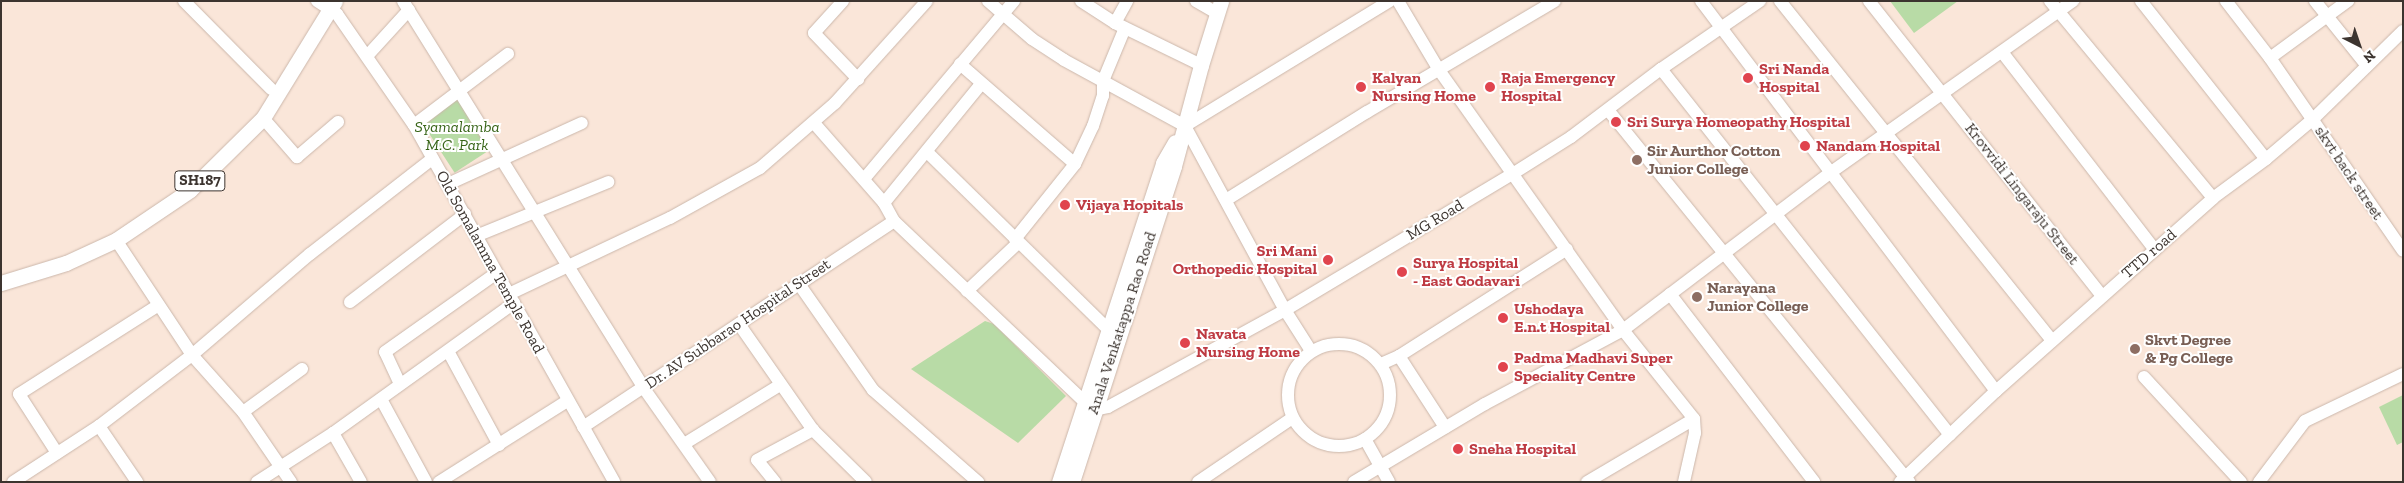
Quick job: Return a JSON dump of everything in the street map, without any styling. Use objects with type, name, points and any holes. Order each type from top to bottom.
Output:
[{"type":"main road","name":"SH187","points":[[1,273],[62,253],[140,215],[184,182],[219,150],[255,112],[325,4]]},
{"type":"main road","name":"SH187","points":[[1,283],[66,263],[116,240],[190,190],[263,118],[325,4]]},
{"type":"main road","points":[[1185,126],[1200,65],[1219,7]]},
{"type":"main road","name":"Anala Venkatappa Rao Road","points":[[1072,482],[1107,328],[1163,163],[1185,126]]},
{"type":"main road","name":"Anala Venkatappa Rao Road","points":[[1059,482],[1088,405],[1185,126]]},
{"type":"street","points":[[184,1],[271,89]]},
{"type":"street","points":[[843,1],[814,34],[858,79]]},
{"type":"street","points":[[256,482],[333,433],[448,351],[512,298],[568,266],[670,218],[760,168],[814,122],[858,79],[927,1]]},
{"type":"street","points":[[988,1],[1032,39],[1185,126],[1285,310],[1311,350]]},
{"type":"street","points":[[864,179],[1014,1]]},
{"type":"street","points":[[1081,1],[1120,26],[1200,65]]},
{"type":"street","points":[[968,291],[1016,241],[1074,164],[1093,126],[1103,96],[1104,81],[1127,1]]},
{"type":"street","points":[[1196,1],[1219,7]]},
{"type":"street","points":[[1185,126],[1390,1]]},
{"type":"street","points":[[1398,1],[1439,70],[1623,330],[1694,419],[1695,433],[1684,482]]},
{"type":"street","points":[[1226,200],[1555,1]]},
{"type":"street","points":[[1701,1],[1723,27],[1830,173],[1996,390]]},
{"type":"street","name":"MG Road","points":[[1088,405],[1108,407],[1285,310],[1514,174],[1608,110],[1661,69],[1760,1]]},
{"type":"street","points":[[1780,1],[1884,135],[2052,341]]},
{"type":"street","name":"Krovvidi Lingaraju Street","points":[[1869,1],[2102,296]]},
{"type":"street","points":[[2050,1],[2213,198]]},
{"type":"street","points":[[1354,482],[1445,427],[1623,330],[1830,173],[2073,1]]},
{"type":"street","points":[[2141,1],[2266,159]]},
{"type":"street","name":"skvt back street","points":[[2226,1],[2270,58],[2403,251]]},
{"type":"street","points":[[2315,1],[2367,66]]},
{"type":"street","points":[[2270,58],[2348,1]]},
{"type":"street","name":"Old Somalamma Temple Road","points":[[325,4],[337,14],[368,55],[414,125],[465,214],[495,274],[512,298],[610,480]]},
{"type":"street","points":[[368,55],[406,6],[502,157],[643,386],[710,482]]},
{"type":"street","name":"TTD road","points":[[1904,480],[1996,390],[2213,198],[2266,159],[2313,119],[2403,31]]},
{"type":"street","points":[[2002,52],[2155,250]]},
{"type":"street","points":[[414,125],[508,54]]},
{"type":"street","points":[[960,64],[1074,164]]},
{"type":"street","points":[[1661,69],[1777,212],[1950,435]]},
{"type":"street","points":[[884,203],[981,84]]},
{"type":"street","points":[[1608,110],[1904,480]]},
{"type":"street","points":[[263,118],[297,158],[338,122]]},
{"type":"street","points":[[814,122],[884,203],[894,221],[1088,405]]},
{"type":"street","points":[[448,184],[502,157],[582,123]]},
{"type":"street","points":[[927,152],[1107,328]]},
{"type":"street","points":[[13,482],[99,426],[192,355],[310,254],[432,159]]},
{"type":"street","points":[[476,236],[608,182]]},
{"type":"street","points":[[350,302],[465,214]]},
{"type":"street","name":"Dr. AV Subbarao Hospital Street","points":[[583,427],[894,221]]},
{"type":"street","points":[[116,240],[157,306],[192,355],[242,412],[282,466],[291,482]]},
{"type":"street","points":[[1381,364],[1399,356],[1567,249]]},
{"type":"street","points":[[400,384],[385,352],[495,274]]},
{"type":"street","points":[[798,284],[873,390],[978,482]]},
{"type":"street","points":[[1670,294],[1814,482]]},
{"type":"street","points":[[57,453],[19,394],[157,306]]},
{"type":"street","points":[[739,324],[813,430],[866,482]]},
{"type":"street","points":[[1336,343],[1344,344],[1361,348],[1381,364],[1388,380],[1390,396],[1387,413],[1378,428],[1365,439],[1338,446],[1311,439],[1292,418],[1286,393],[1294,369],[1311,350],[1336,343]]},
{"type":"street","points":[[448,351],[499,445]]},
{"type":"street","points":[[1399,356],[1445,427]]},
{"type":"street","points":[[242,412],[302,369]]},
{"type":"street","points":[[2260,482],[2305,421],[2403,374]]},
{"type":"street","points":[[2144,377],[2241,482]]},
{"type":"street","points":[[684,444],[780,385]]},
{"type":"street","points":[[381,399],[426,482]]},
{"type":"street","points":[[439,482],[567,401]]},
{"type":"street","points":[[1198,482],[1292,418]]},
{"type":"street","points":[[1587,482],[1694,419]]},
{"type":"street","points":[[99,426],[137,482]]},
{"type":"street","points":[[775,482],[757,460],[813,430]]},
{"type":"street","points":[[333,433],[361,482]]},
{"type":"street","points":[[1365,439],[1388,482]]},
{"type":"green space","points":[[1890,1],[1958,1],[1914,33]]},
{"type":"green space","name":"Syamalamba M.C. Park","points":[[458,99],[491,149],[455,173],[422,122]]},
{"type":"green space","points":[[985,321],[994,324],[1066,396],[1018,443],[911,369]]},
{"type":"green space","points":[[2403,395],[2403,442],[2397,445],[2379,407]]},
{"type":"place","name":"Sri Nanda Hospital","points":[[1748,78]]},
{"type":"place","name":"Kalyan Nursing Home","points":[[1361,87]]},
{"type":"place","name":"Raja Emergency Hospital","points":[[1490,87]]},
{"type":"place","name":"Sri Surya Homeopathy Hospital","points":[[1616,122]]},
{"type":"place","name":"Nandam Hospital","points":[[1805,146]]},
{"type":"place","name":"Sir Aurthor Cotton Junior College","points":[[1637,160]]},
{"type":"place","name":"Vijaya Hopitals","points":[[1065,205]]},
{"type":"place","name":"Sri Mani Orthopedic Hospital","points":[[1328,260]]},
{"type":"place","name":"Surya Hospital - East Godavari","points":[[1402,272]]},
{"type":"place","name":"Narayana Junior College","points":[[1697,297]]},
{"type":"place","name":"Ushodaya E.n.t Hospital","points":[[1503,318]]},
{"type":"place","name":"Navata Nursing Home","points":[[1185,343]]},
{"type":"place","name":"Skvt Degree & Pg College","points":[[2135,349]]},
{"type":"place","name":"Padma Madhavi Super Speciality Centre","points":[[1503,367]]},
{"type":"place","name":"Sneha Hospital","points":[[1458,449]]}]
